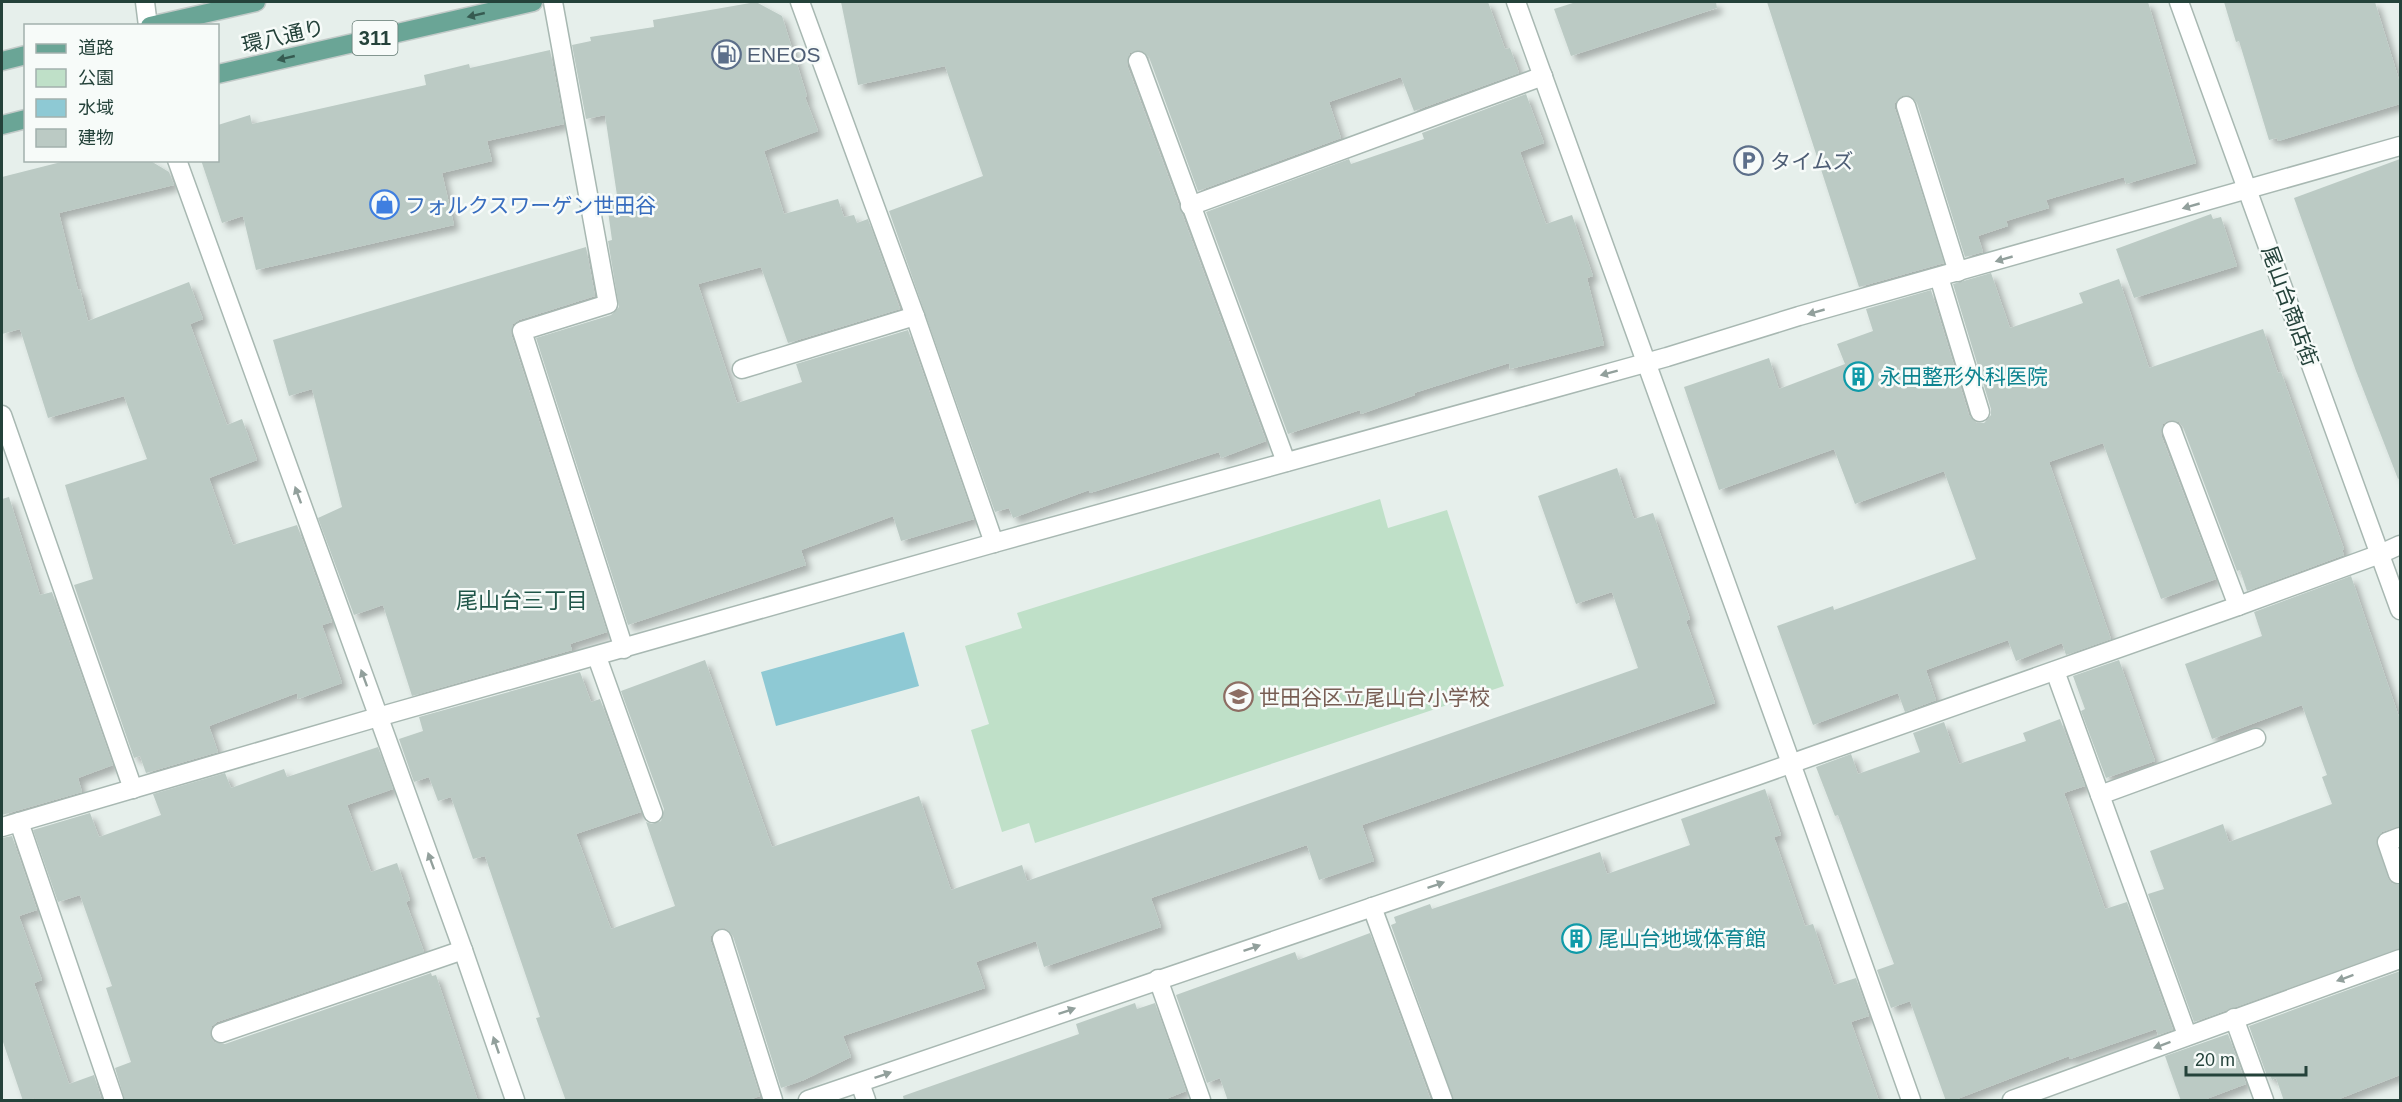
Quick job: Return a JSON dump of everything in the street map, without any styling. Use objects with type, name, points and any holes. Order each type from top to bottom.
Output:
[{"type":"main road","name":"環八通り","points":[[158,24],[256,2]]},
{"type":"main road","name":"環八通り","points":[[219,74],[533,2]]},
{"type":"main road","points":[[2,61],[24,56]]},
{"type":"main road","points":[[2,125],[24,119]]},
{"type":"street","points":[[145,2],[149,24]]},
{"type":"street","points":[[553,2],[608,304],[522,331],[624,649]]},
{"type":"street","points":[[800,2],[915,316],[994,543]]},
{"type":"street","points":[[1516,2],[1792,762],[1911,1101]]},
{"type":"street","name":"尾山台商店街","points":[[2179,2],[2400,610]]},
{"type":"street","points":[[1138,61],[1286,462]]},
{"type":"street","points":[[1190,206],[1543,76]]},
{"type":"street","points":[[1905,106],[1958,272]]},
{"type":"street","points":[[2,827],[378,717],[1646,362],[2400,146]]},
{"type":"street","points":[[178,162],[463,950],[515,1101]]},
{"type":"street","points":[[1939,277],[1980,412]]},
{"type":"street","points":[[742,369],[915,316]]},
{"type":"street","points":[[2,415],[7,449],[133,789]]},
{"type":"street","points":[[2172,431],[2238,606]]},
{"type":"street","points":[[808,1101],[863,1092],[1158,979],[2055,671],[2400,545]]},
{"type":"street","points":[[597,657],[653,813]]},
{"type":"street","points":[[2055,671],[2187,1035]]},
{"type":"street","points":[[2100,795],[2256,738]]},
{"type":"street","points":[[19,822],[114,1101]]},
{"type":"street","points":[[2398,874],[2387,842],[2400,837]]},
{"type":"street","points":[[1372,907],[1443,1101]]},
{"type":"street","points":[[722,939],[773,1101]]},
{"type":"street","points":[[221,1033],[463,950]]},
{"type":"street","points":[[2012,1101],[2187,1035],[2400,959]]},
{"type":"street","points":[[1158,979],[1202,1101]]},
{"type":"street","points":[[2234,1018],[2264,1101]]},
{"type":"green space","points":[[1380,499],[1388,528],[1447,510],[1504,686],[1035,843],[1029,823],[1002,832],[971,730],[989,724],[965,646],[1022,628],[1017,613]]},
{"type":"water","points":[[904,632],[919,686],[776,726],[761,672]]},
{"type":"building","points":[[756,2],[782,16],[807,96],[805,97],[818,131],[764,151],[784,214],[838,199],[844,217],[854,215],[857,223],[868,219],[900,309],[788,343],[761,267],[698,284],[737,403],[802,382],[796,364],[908,330],[974,519],[901,541],[893,516],[801,550],[806,565],[628,625],[536,338],[611,315],[619,307],[608,241],[612,240],[607,204],[618,202],[605,115],[586,119],[572,45],[591,41],[590,37],[654,27],[653,20]]},
{"type":"building","points":[[841,2],[1488,2],[1505,49],[1510,48],[1519,73],[1414,111],[1401,77],[1329,102],[1341,138],[1198,191],[1149,57],[1140,50],[1130,53],[1127,65],[1266,441],[1221,458],[1219,452],[1090,493],[1089,490],[1013,518],[1009,508],[995,512],[889,211],[983,176],[945,66],[858,85]]},
{"type":"building","points":[[1576,2],[1716,2],[1717,8],[1571,56],[1554,9]]},
{"type":"building","points":[[1767,2],[2148,2],[2196,163],[2126,184],[2124,177],[2046,200],[2049,208],[2006,221],[2008,226],[1978,236],[1983,252],[1965,257],[1917,103],[1909,95],[1902,96],[1895,103],[1895,109],[1944,263],[1859,287]]},
{"type":"building","points":[[2224,2],[2375,2],[2400,83],[2400,104],[2278,141],[2277,138],[2269,140],[2239,41],[2236,42]]},
{"type":"building","points":[[550,50],[564,124],[487,141],[492,161],[442,173],[454,225],[256,270],[243,216],[222,223],[202,162],[219,162],[219,125],[250,115],[252,124],[426,85],[424,75],[469,64],[470,68]]},
{"type":"building","points":[[1526,94],[1544,143],[1520,152],[1546,224],[1572,215],[1593,276],[1587,278],[1604,345],[1510,369],[1509,363],[1414,393],[1415,395],[1361,414],[1360,410],[1288,434],[1206,212],[1349,159],[1351,164],[1424,139],[1422,133]]},
{"type":"building","points":[[2400,159],[2400,478],[2398,479],[2356,371],[2294,198]]},
{"type":"building","points":[[61,162],[152,162],[169,172],[174,185],[59,213],[88,321],[189,282],[203,319],[190,324],[227,425],[242,419],[257,460],[209,478],[233,545],[297,525],[332,622],[322,625],[342,683],[298,699],[297,693],[209,726],[218,752],[146,773],[140,756],[134,758],[74,585],[93,579],[65,485],[147,459],[124,396],[48,418],[20,329],[2,334],[2,177]]},
{"type":"building","points":[[2211,214],[2213,219],[2221,217],[2237,266],[2134,298],[2116,249]]},
{"type":"building","points":[[586,247],[595,296],[519,320],[513,324],[511,334],[607,632],[570,644],[572,650],[412,696],[383,605],[354,615],[318,518],[342,507],[312,389],[289,396],[273,340]]},
{"type":"building","points":[[1991,273],[2010,328],[2083,303],[2079,293],[2119,279],[2149,368],[2263,329],[2278,373],[2281,372],[2344,549],[2342,550],[2344,555],[2247,591],[2240,570],[2237,571],[2183,427],[2179,422],[2169,420],[2163,424],[2161,435],[2216,579],[2161,599],[2103,443],[2049,462],[2111,639],[2066,655],[2062,643],[2016,661],[2008,640],[1926,670],[1936,700],[1905,712],[1898,693],[1813,725],[1777,626],[1833,606],[1834,610],[1976,559],[1944,471],[1855,504],[1834,449],[1719,490],[1684,387],[1769,358],[1779,389],[1845,364],[1837,344],[1873,331],[1866,309],[1931,290],[1969,415],[1977,423],[1984,423],[1991,415],[1991,409],[1953,284]]},
{"type":"building","points":[[1617,468],[1634,519],[1653,513],[1690,619],[1686,621],[1715,703],[1362,825],[1374,861],[1319,880],[1307,845],[1151,898],[1161,927],[1044,967],[1036,941],[976,962],[985,988],[843,1036],[851,1057],[804,1080],[781,1088],[733,936],[725,928],[718,929],[711,936],[711,942],[760,1096],[746,1101],[566,1101],[536,1018],[540,1017],[485,856],[473,859],[451,797],[438,801],[429,777],[414,782],[399,739],[423,731],[419,717],[580,672],[591,702],[600,699],[641,812],[576,834],[611,929],[675,906],[646,822],[652,824],[661,821],[664,809],[621,691],[705,660],[772,847],[919,796],[951,890],[1022,865],[1027,881],[1638,668],[1612,592],[1576,604],[1538,496]]},
{"type":"building","points":[[9,497],[40,595],[52,592],[113,765],[78,778],[82,792],[2,815],[2,499]]},
{"type":"building","points":[[2351,576],[2400,720],[2400,826],[2382,832],[2376,841],[2388,878],[2391,883],[2400,885],[2400,948],[2194,1022],[2148,894],[2164,889],[2150,851],[2223,824],[2229,842],[2332,804],[2322,777],[2327,775],[2302,705],[2212,739],[2185,664],[2262,636],[2254,612]]},
{"type":"building","points":[[2119,660],[2155,761],[2106,778],[2081,711],[2085,709],[2073,676]]},
{"type":"building","points":[[2060,719],[2085,786],[2064,793],[2105,909],[2127,902],[2173,1030],[2158,1035],[2156,1029],[2070,1059],[2069,1056],[1952,1101],[1946,1101],[1910,1001],[1891,1008],[1877,970],[1894,964],[1838,815],[1835,816],[1816,767],[1851,754],[1858,774],[1920,752],[1913,733],[1944,722],[1959,764],[2026,741],[2023,733]]},
{"type":"building","points":[[378,747],[393,789],[347,805],[371,872],[397,863],[410,900],[406,902],[424,952],[217,1022],[212,1026],[210,1036],[214,1042],[225,1044],[431,973],[432,976],[436,975],[478,1101],[125,1101],[115,1068],[131,1062],[106,988],[112,986],[80,895],[58,902],[33,830],[90,813],[99,837],[161,815],[153,794],[225,773],[231,788],[284,769],[287,777]]},
{"type":"building","points":[[1765,789],[1781,835],[1774,837],[1805,926],[1813,924],[1834,985],[1856,978],[1869,1016],[1851,1022],[1879,1101],[1454,1101],[1391,925],[1396,923],[1394,917],[1430,904],[1432,909],[1600,852],[1607,874],[1690,845],[1681,819]]},
{"type":"building","points":[[12,836],[37,910],[19,916],[42,980],[34,983],[69,1084],[94,1075],[102,1101],[36,1101],[35,1098],[23,1101],[2,1039],[2,838]]},
{"type":"building","points":[[1370,933],[1431,1101],[1228,1101],[1220,1078],[1207,1083],[1176,995],[1295,952],[1298,960]]},
{"type":"building","points":[[2400,971],[2400,1075],[2334,1101],[2284,1101],[2276,1078],[2272,1080],[2270,1075],[2267,1076],[2249,1026]]},
{"type":"building","points":[[1135,1003],[1137,1009],[1155,1003],[1186,1091],[1161,1101],[904,1101],[903,1096],[1079,1034],[1076,1024]]},
{"type":"building","points":[[2228,1034],[2246,1084],[2201,1101],[2181,1101],[2165,1056]]},
{"type":"place","name":"ENEOS","points":[[726,54]]},
{"type":"place","name":"タイムズ","points":[[1749,161]]},
{"type":"place","name":"フォルクスワーゲン世田谷","points":[[384,205]]},
{"type":"place","name":"永田整形外科医院","points":[[1859,376]]},
{"type":"place","name":"世田谷区立尾山台小学校","points":[[1238,697]]},
{"type":"place","name":"尾山台地域体育館","points":[[1577,938]]},
{"type":"district","name":"尾山台三丁目","points":[[522,600]]}]
